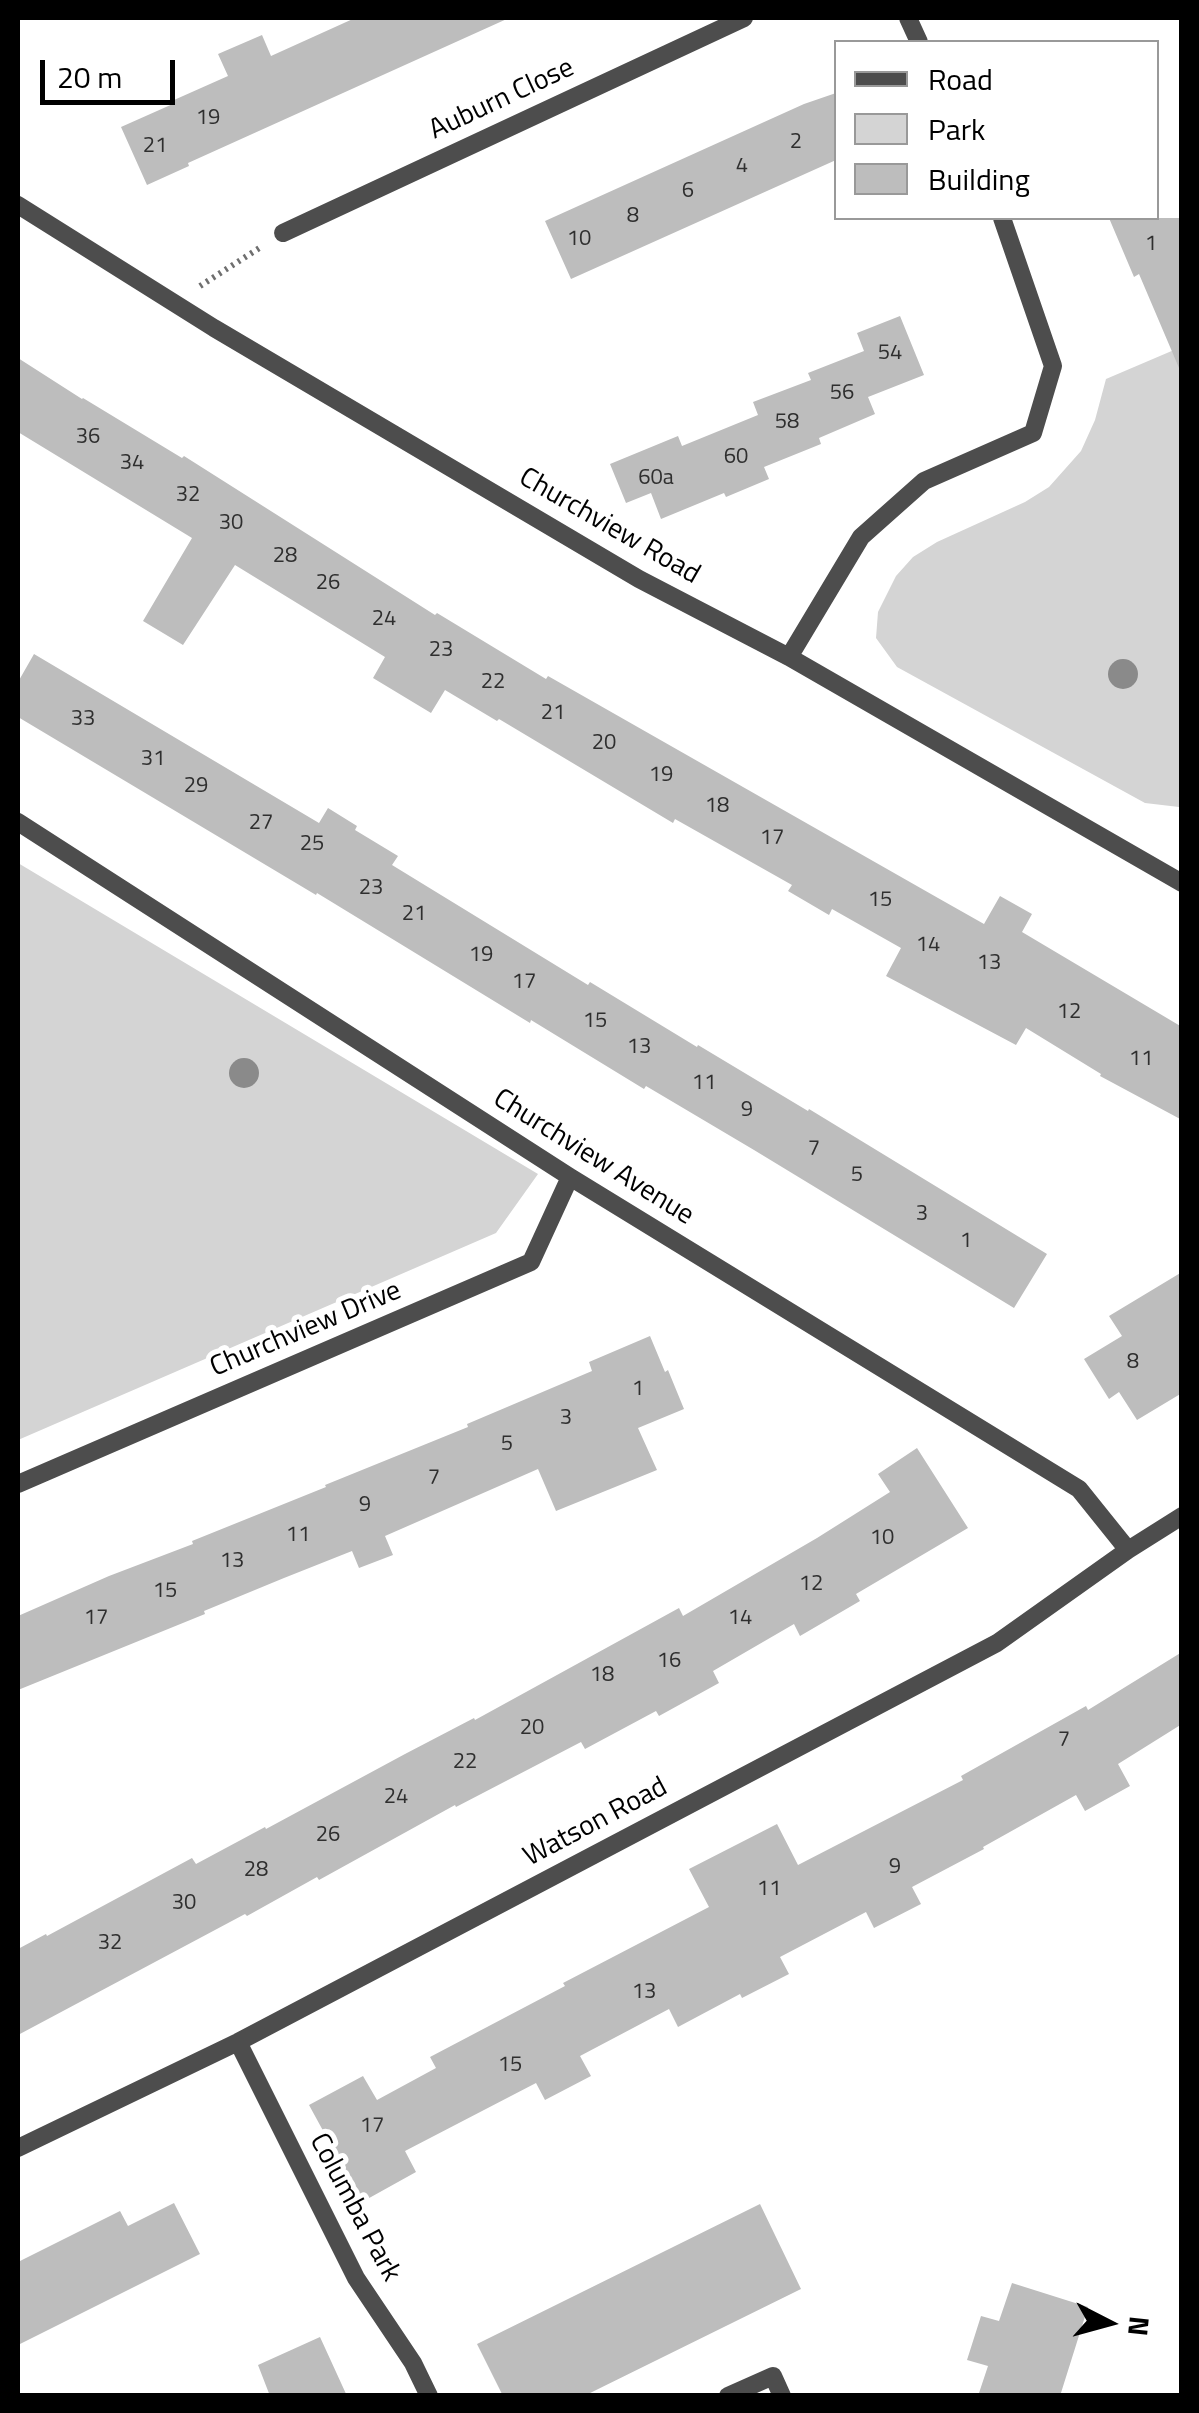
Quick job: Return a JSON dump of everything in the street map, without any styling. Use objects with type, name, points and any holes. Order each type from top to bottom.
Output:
[{"type":"street","name":"Auburn Close","points":[[283,233],[744,18]]},
{"type":"street","name":"Churchview Road","points":[[18,205],[174,303],[639,578],[789,657],[1182,883]]},
{"type":"street","points":[[789,657],[861,537],[924,481],[1033,433],[1053,366],[1003,220]]},
{"type":"street","name":"Churchview Avenue","points":[[18,822],[570,1177],[1079,1489],[1128,1550]]},
{"type":"street","name":"Churchview Drive","points":[[18,1484],[531,1262],[570,1177]]},
{"type":"street","name":"Watson Road","points":[[18,2148],[238,2042],[997,1643],[1182,1516]]},
{"type":"street","name":"Columba Park","points":[[238,2042],[356,2278],[413,2362],[430,2396]]},
{"type":"street","points":[[728,2396],[773,2376],[782,2396]]},
{"type":"path","points":[[174,303],[283,233]]},
{"type":"green space","points":[[1181,347],[1179,807],[1145,803],[897,667],[876,638],[878,612],[896,576],[913,557],[1049,487],[1081,451],[1095,420],[1106,379]]},
{"type":"green space","points":[[18,863],[538,1174],[496,1233],[18,1440]]},
{"type":"building","points":[[355,18],[509,18],[147,185],[121,127],[228,76],[218,54],[262,35],[271,56]]},
{"type":"building","points":[[834,94],[834,161],[571,279],[545,221]]},
{"type":"building","points":[[1182,218],[1182,375],[1139,274],[1134,277],[1110,220]]},
{"type":"building","points":[[900,316],[924,375],[868,397],[875,414],[819,438],[821,444],[764,467],[769,479],[726,497],[724,493],[661,519],[651,493],[626,503],[610,464],[678,436],[682,446],[758,415],[753,402],[811,380],[808,373],[864,351],[857,333]]},
{"type":"building","points":[[18,358],[184,456],[435,615],[984,924],[1000,896],[1032,914],[1022,932],[1182,1027],[1182,1120],[1100,1076],[1026,1028],[1016,1045],[886,976],[901,948],[832,909],[829,915],[788,891],[792,885],[675,819],[673,823],[499,719],[445,690],[431,713],[373,678],[385,657],[235,565],[183,645],[143,621],[192,538],[18,432]]},
{"type":"building","points":[[34,654],[319,823],[328,808],[398,856],[392,865],[588,985],[590,982],[809,1109],[1047,1254],[1014,1308],[754,1150],[531,1020],[530,1023],[18,717],[18,682]]},
{"type":"building","points":[[1182,1272],[1182,1393],[1137,1420],[1119,1392],[1109,1399],[1084,1359],[1122,1336],[1109,1316]]},
{"type":"building","points":[[650,1336],[684,1409],[638,1428],[657,1470],[556,1511],[538,1469],[385,1536],[393,1555],[359,1568],[352,1551],[18,1690],[18,1616],[468,1427],[467,1424],[592,1371],[589,1362]]},
{"type":"building","points":[[917,1448],[968,1528],[856,1594],[860,1601],[800,1636],[794,1624],[713,1671],[719,1683],[659,1716],[656,1711],[585,1749],[581,1742],[18,2035],[18,1949],[192,1858],[196,1864],[266,1829],[679,1608],[683,1616],[890,1492],[878,1474]]},
{"type":"building","points":[[1182,1652],[1182,1724],[1118,1764],[1130,1786],[1085,1811],[1076,1795],[912,1887],[921,1904],[874,1928],[866,1912],[780,1957],[789,1974],[742,1998],[740,1994],[678,2027],[669,2009],[580,2056],[591,2076],[545,2100],[536,2083],[405,2151],[416,2172],[362,2202],[309,2105],[363,2076],[377,2100],[436,2068],[430,2057],[709,1907],[689,1869],[777,1824],[798,1865],[963,1780],[961,1776],[1086,1706],[1088,1710]]},
{"type":"building","points":[[174,2203],[200,2254],[18,2345],[18,2262],[120,2211],[128,2226]]},
{"type":"building","points":[[760,2204],[801,2289],[584,2396],[503,2396],[477,2344]]},
{"type":"building","points":[[1012,2283],[1088,2307],[1060,2396],[978,2396],[988,2366],[967,2360],[981,2316],[999,2321]]},
{"type":"building","points":[[320,2337],[347,2396],[270,2396],[258,2365]]}]
